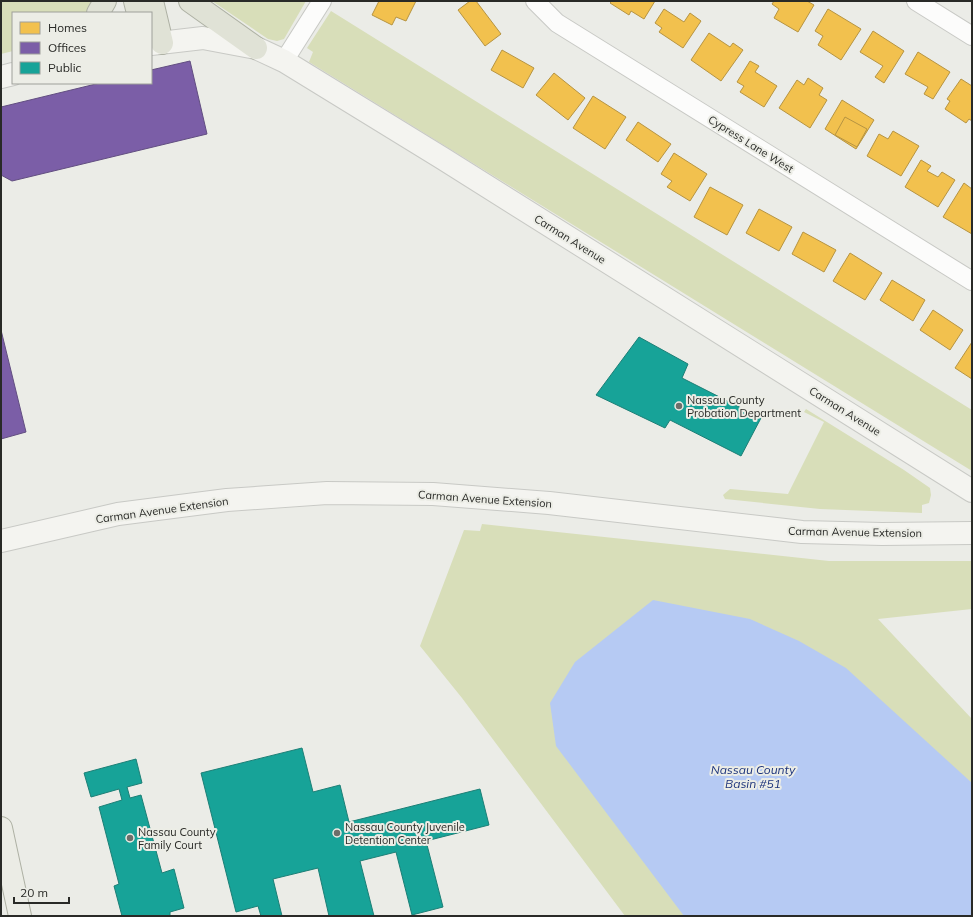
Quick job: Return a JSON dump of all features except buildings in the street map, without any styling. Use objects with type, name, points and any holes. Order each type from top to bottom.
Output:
[{"type":"highway","points":[[99,12],[105,1]]},
{"type":"highway","points":[[135,1],[138,12]]},
{"type":"highway","points":[[152,1],[156,43]]},
{"type":"highway","points":[[190,1],[256,48]]},
{"type":"main road","name":"Carman Avenue","points":[[156,43],[203,38],[256,48],[284,61],[448,162],[972,491]]},
{"type":"main road","points":[[1,77],[12,74]]},
{"type":"main road","name":"Carman Avenue Extension","points":[[1,541],[118,514],[227,500],[327,493],[433,494],[549,503],[802,532],[882,534],[972,533]]},
{"type":"main road","points":[[1,828],[20,916]]},
{"type":"street","points":[[284,61],[322,1]]},
{"type":"street","name":"Cypress Lane West","points":[[535,1],[557,23],[972,281]]},
{"type":"street","points":[[916,1],[972,36]]},
{"type":"green space","points":[[1,1],[95,1],[88,12],[12,12],[12,51],[1,54]]},
{"type":"green space","points":[[212,1],[306,1],[284,39],[277,41],[268,39]]},
{"type":"green space","points":[[331,11],[972,410],[972,471],[309,62],[313,52],[307,48]]},
{"type":"green space","points":[[806,409],[904,470],[930,488],[931,495],[929,503],[922,505],[922,513],[820,509],[725,499],[723,495],[730,489],[788,494],[824,422],[804,412]]},
{"type":"green space","name":"Nassau County Basin #51","points":[[482,524],[829,561],[972,561],[972,609],[878,619],[972,719],[972,916],[625,916],[462,698],[420,646],[464,530],[480,531]]},
{"type":"water","name":"Nassau County Basin #51","points":[[653,600],[750,619],[799,641],[846,668],[972,783],[972,916],[684,916],[556,746],[550,703],[575,662]]},
{"type":"place","name":"Nassau County Probation Department","points":[[679,406]]},
{"type":"place","name":"Nassau County Juvenile Detention Center","points":[[337,833]]},
{"type":"place","name":"Nassau County Family Court","points":[[130,838]]}]
